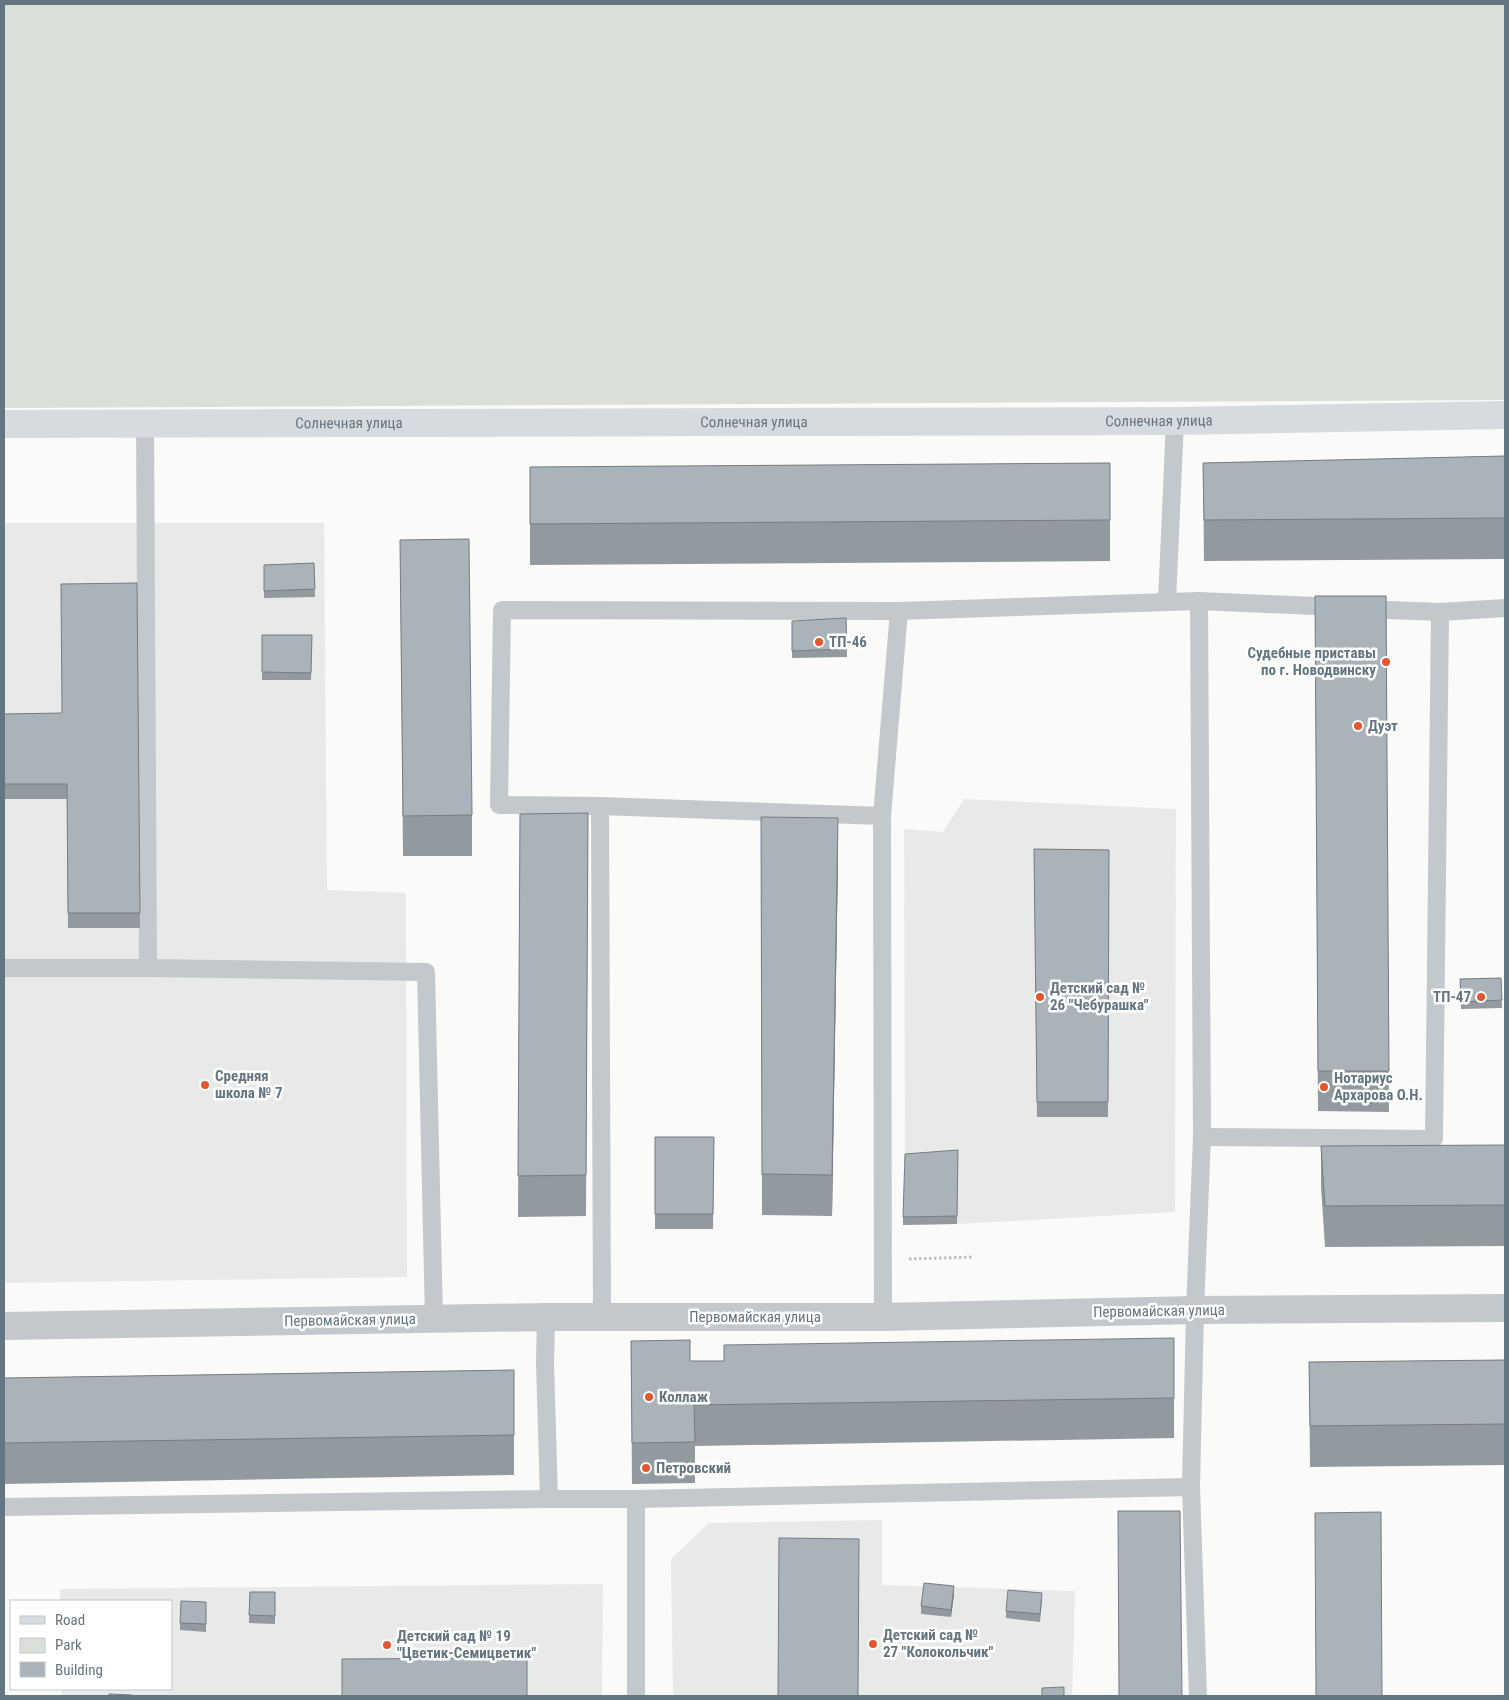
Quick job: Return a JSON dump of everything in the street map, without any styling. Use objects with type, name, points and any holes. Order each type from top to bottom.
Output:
[{"type":"street","name":"Солнечная улица","points":[[4,424],[1175,420],[1505,416]]},
{"type":"street","name":"Первомайская улица","points":[[4,1326],[602,1316],[883,1317],[1195,1310],[1505,1308]]},
{"type":"lane","points":[[1167,602],[1175,420]]},
{"type":"lane","points":[[145,424],[148,968]]},
{"type":"lane","points":[[1198,1696],[1191,1487],[1195,1310],[1202,1137],[1199,601]]},
{"type":"lane","points":[[882,816],[600,806],[499,805],[502,610],[899,610],[1199,601],[1440,612],[1505,608]]},
{"type":"lane","points":[[883,1317],[882,816],[899,610]]},
{"type":"lane","points":[[1202,1137],[1434,1139],[1440,612]]},
{"type":"lane","points":[[600,806],[602,1316]]},
{"type":"lane","points":[[4,968],[426,972],[434,1319]]},
{"type":"lane","points":[[546,1317],[545,1363],[549,1499]]},
{"type":"lane","points":[[4,1508],[636,1499],[1191,1487]]},
{"type":"lane","points":[[636,1499],[636,1696]]},
{"type":"path","points":[[883,1259],[974,1257]]},
{"type":"shaded area","name":"Средняя школа № 7","points":[[4,523],[324,523],[327,890],[406,893],[407,1277],[4,1283]]},
{"type":"shaded area","name":"Детский сад № 26 \"Чебурашка\"","points":[[964,799],[1176,809],[1175,1212],[957,1224],[903,1225],[905,1161],[904,829],[943,832]]},
{"type":"shaded area","name":"Детский сад № 27 \"Колокольчик\"","points":[[882,1520],[882,1585],[1075,1591],[1072,1696],[673,1696],[671,1559],[709,1523]]},
{"type":"shaded area","name":"Детский сад № 19 \"Цветик-Семицветик\"","points":[[603,1584],[602,1696],[62,1696],[62,1690],[172,1690],[172,1600],[60,1600],[60,1589]]},
{"type":"green space","points":[[4,4],[1505,4],[1505,400],[4,408]]},
{"type":"building","points":[[1505,456],[1505,518],[1204,520],[1203,463]]},
{"type":"building","points":[[1110,463],[1110,520],[530,524],[530,467]]},
{"type":"building","points":[[469,539],[472,815],[403,816],[400,540]]},
{"type":"building","points":[[314,563],[315,589],[264,591],[264,565]]},
{"type":"building","points":[[137,583],[140,913],[68,913],[67,784],[4,784],[4,714],[62,713],[61,584]]},
{"type":"building","points":[[1315,596],[1386,596],[1389,1071],[1318,1071]]},
{"type":"building","name":"ТП-46","points":[[846,618],[847,649],[792,651],[792,621]]},
{"type":"building","points":[[262,635],[312,635],[311,673],[262,672]]},
{"type":"building","points":[[588,813],[586,1175],[518,1176],[520,814]]},
{"type":"building","points":[[761,817],[838,818],[832,1175],[762,1174]]},
{"type":"building","points":[[1034,849],[1109,850],[1108,1102],[1037,1102]]},
{"type":"building","name":"ТП-47","points":[[1501,978],[1502,1000],[1461,1002],[1460,979]]},
{"type":"building","points":[[655,1137],[714,1137],[713,1214],[655,1214]]},
{"type":"building","points":[[1505,1145],[1505,1205],[1325,1206],[1321,1146]]},
{"type":"building","points":[[958,1150],[957,1216],[903,1217],[905,1154]]},
{"type":"building","points":[[1174,1338],[1174,1398],[694,1405],[695,1442],[632,1443],[631,1341],[690,1340],[690,1361],[724,1361],[724,1345]]},
{"type":"building","points":[[1505,1360],[1505,1424],[1310,1426],[1309,1362]]},
{"type":"building","points":[[514,1370],[514,1435],[4,1443],[4,1378]]},
{"type":"building","points":[[1118,1511],[1180,1511],[1182,1696],[1119,1696]]},
{"type":"building","points":[[1381,1512],[1382,1696],[1316,1696],[1315,1513]]},
{"type":"building","points":[[779,1538],[859,1539],[858,1696],[778,1696]]},
{"type":"building","points":[[924,1583],[954,1586],[951,1610],[921,1606]]},
{"type":"building","points":[[1008,1590],[1042,1593],[1040,1614],[1006,1611]]},
{"type":"building","points":[[250,1592],[275,1592],[275,1616],[249,1615]]},
{"type":"building","points":[[181,1601],[206,1602],[206,1624],[180,1623]]},
{"type":"building","points":[[527,1658],[527,1696],[342,1696],[342,1659]]},
{"type":"building","points":[[1064,1687],[1064,1696],[1042,1696],[1042,1688]]},
{"type":"building","points":[[109,1694],[132,1695],[109,1696]]},
{"type":"place","name":"ТП-46","points":[[819,642]]},
{"type":"place","name":"Судебные приставы по г. Новодвинску","points":[[1386,662]]},
{"type":"place","name":"Дуэт","points":[[1358,726]]},
{"type":"place","name":"Детский сад № 26 \"Чебурашка\"","points":[[1040,997]]},
{"type":"place","name":"ТП-47","points":[[1481,997]]},
{"type":"place","name":"Средняя школа № 7","points":[[205,1085]]},
{"type":"place","name":"Нотариус Архарова О.Н.","points":[[1324,1087]]},
{"type":"place","name":"Коллаж","points":[[649,1397]]},
{"type":"place","name":"Петровский","points":[[646,1468]]},
{"type":"place","name":"Детский сад № 27 \"Колокольчик\"","points":[[873,1644]]},
{"type":"place","name":"Детский сад № 19 \"Цветик-Семицветик\"","points":[[387,1645]]}]
